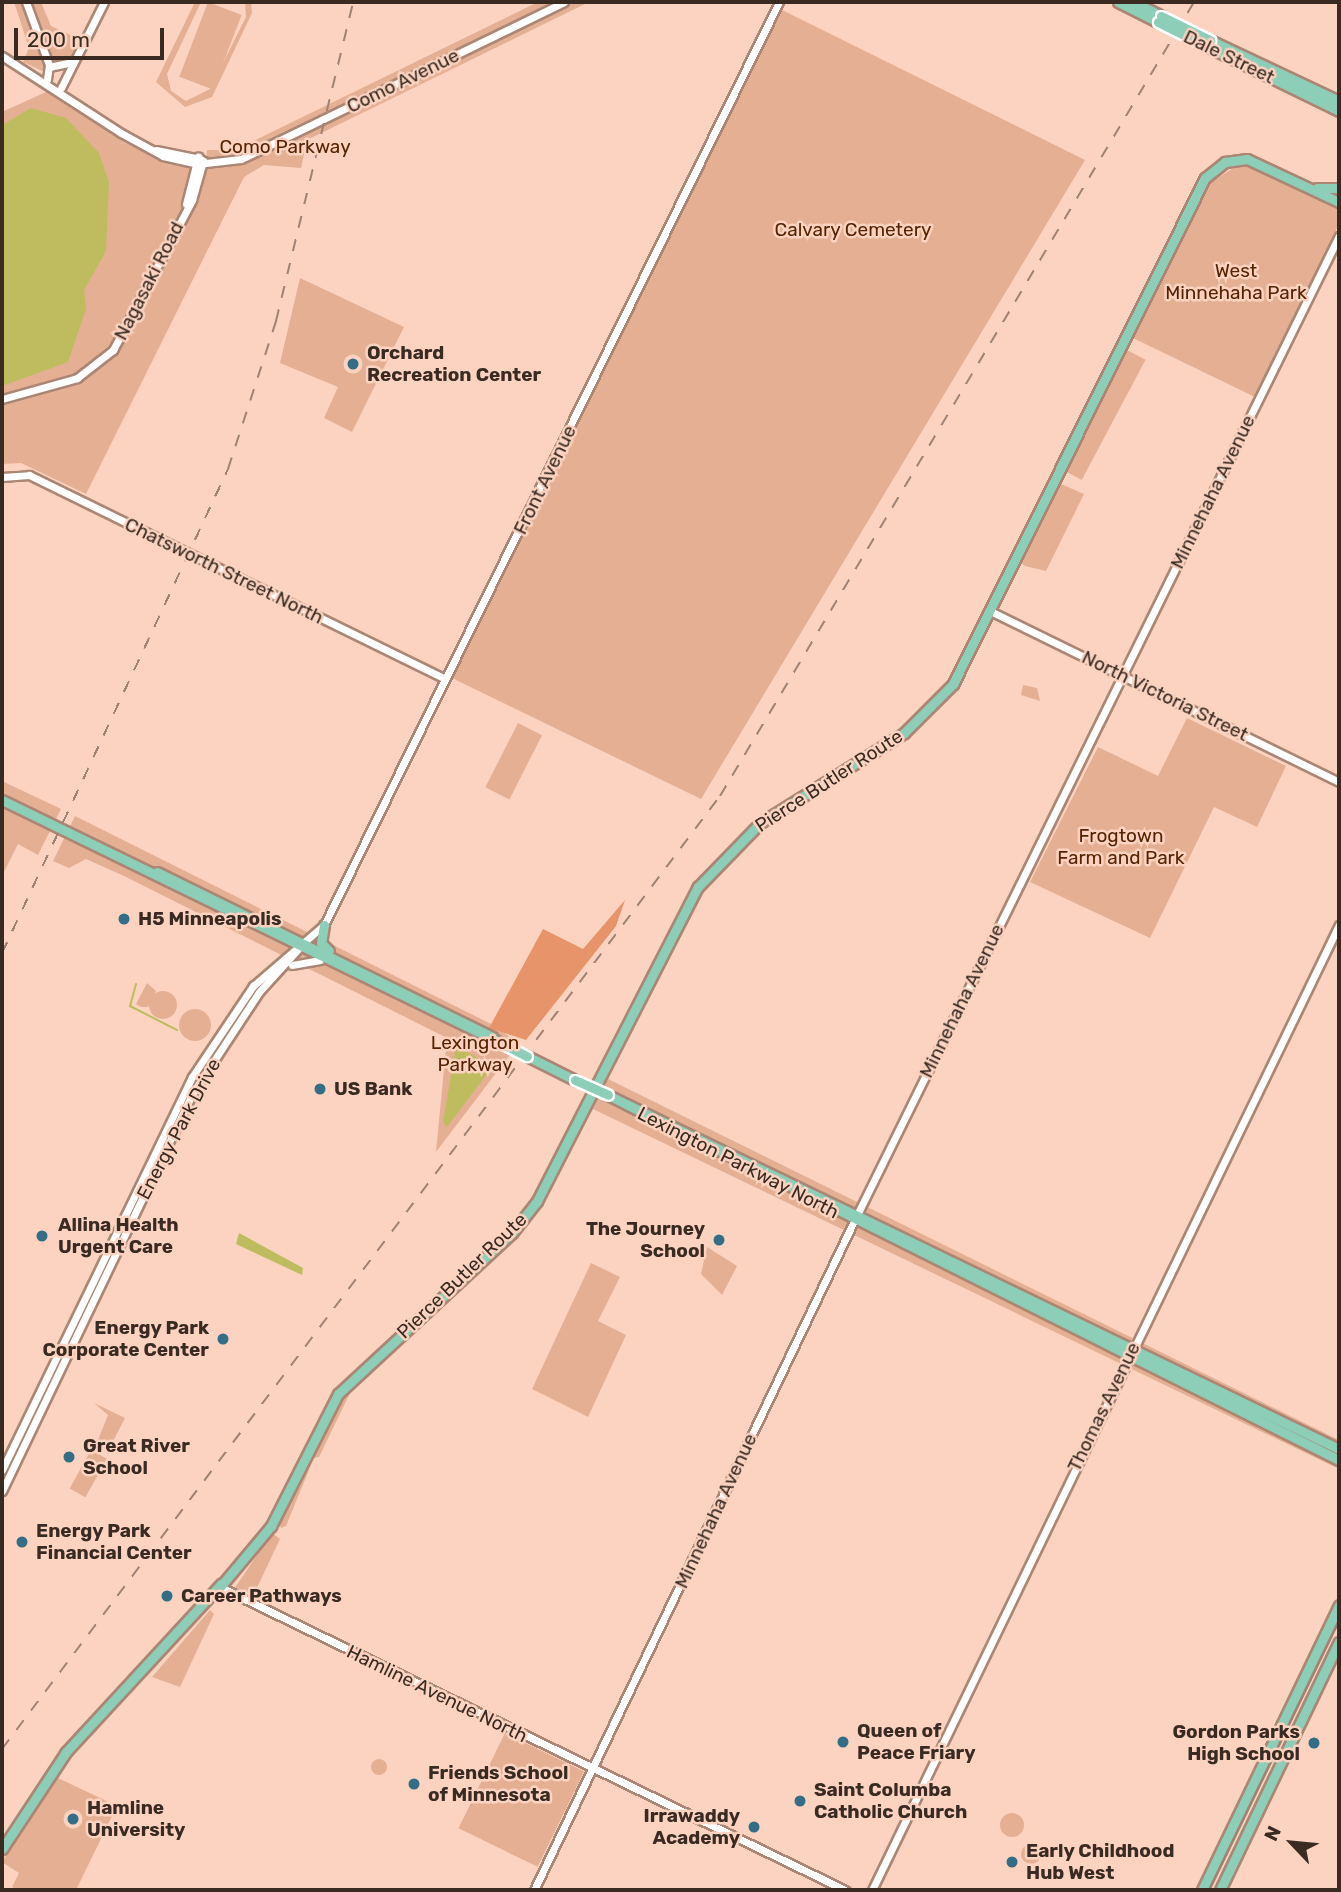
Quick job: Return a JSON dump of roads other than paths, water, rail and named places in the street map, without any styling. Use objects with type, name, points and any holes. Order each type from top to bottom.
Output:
[{"type":"main road","name":"Dale Street","points":[[1118,2],[1208,43],[1339,111]]},
{"type":"main road","name":"Dale Street","points":[[1134,2],[1159,19]]},
{"type":"main road","name":"Dale Street","points":[[1208,43],[1339,101]]},
{"type":"main road","name":"Pierce Butler Route","points":[[2,1849],[66,1752],[240,1567],[271,1526],[338,1394],[512,1233],[537,1201],[698,887],[760,823],[931,710],[959,675],[1205,178],[1225,162],[1247,159],[1339,202]]},
{"type":"main road","points":[[1310,187],[1339,188]]},
{"type":"main road","points":[[2,800],[302,946],[320,960],[501,1043]]},
{"type":"main road","points":[[324,925],[321,943],[333,954]]},
{"type":"main road","points":[[302,946],[333,954],[501,1043]]},
{"type":"main road","name":"Lexington Parkway North","points":[[501,1043],[1130,1352],[1339,1460]]},
{"type":"main road","name":"Lexington Parkway North","points":[[1130,1352],[1339,1449]]},
{"type":"main road","points":[[1202,1890],[1339,1605]]},
{"type":"main road","points":[[1220,1890],[1339,1642]]},
{"type":"street","points":[[26,2],[50,67],[47,80]]},
{"type":"street","points":[[61,88],[104,2]]},
{"type":"street","name":"Como Avenue","points":[[199,161],[240,159],[564,2]]},
{"type":"street","name":"Front Avenue","points":[[302,946],[324,925],[779,2]]},
{"type":"street","points":[[2,56],[61,88],[156,150],[180,161],[190,170],[191,185]]},
{"type":"street","points":[[50,67],[75,59]]},
{"type":"street","points":[[156,150],[199,161]]},
{"type":"street","points":[[180,161],[199,161]]},
{"type":"street","points":[[184,213],[199,161]]},
{"type":"street","points":[[184,213],[199,161]]},
{"type":"street","name":"Nagasaki Road","points":[[2,399],[69,381],[107,356],[128,327],[184,213]]},
{"type":"street","name":"Minnehaha Avenue","points":[[534,1890],[856,1217],[1339,236]]},
{"type":"street","name":"Chatsworth Street North","points":[[2,477],[29,475],[445,680]]},
{"type":"street","name":"North Victoria Street","points":[[990,611],[1339,782]]},
{"type":"street","name":"Thomas Avenue","points":[[872,1890],[1130,1352],[1339,925]]},
{"type":"street","name":"Energy Park Drive","points":[[2,1491],[194,1091],[276,974],[302,946]]},
{"type":"street","name":"Energy Park Drive","points":[[2,1470],[188,1085],[253,986],[302,946]]},
{"type":"street","points":[[276,974],[298,961],[320,960]]},
{"type":"street","name":"Hamline Avenue North","points":[[220,1587],[845,1890]]},
{"type":"waterway","points":[[136,984],[130,1006],[177,1030]]},
{"type":"tram line","points":[[1209,1890],[1339,1621]]},
{"type":"railway","points":[[2,953],[228,469],[276,321],[353,2]]},
{"type":"railway","points":[[2,1749],[720,796],[1194,2]]},
{"type":"place","name":"Orchard Recreation Center","points":[[353,364]]},
{"type":"place","name":"H5 Minneapolis","points":[[124,919]]},
{"type":"place","name":"US Bank","points":[[320,1089]]},
{"type":"place","name":"Allina Health Urgent Care","points":[[42,1236]]},
{"type":"place","name":"The Journey School","points":[[719,1240]]},
{"type":"place","name":"Energy Park Corporate Center","points":[[223,1339]]},
{"type":"place","name":"Great River School","points":[[69,1457]]},
{"type":"place","name":"Energy Park Financial Center","points":[[22,1542]]},
{"type":"place","name":"Career Pathways","points":[[167,1596]]},
{"type":"place","name":"Queen of Peace Friary","points":[[843,1742]]},
{"type":"place","name":"Gordon Parks High School","points":[[1314,1743]]},
{"type":"place","name":"Friends School of Minnesota","points":[[414,1784]]},
{"type":"place","name":"Saint Columba Catholic Church","points":[[800,1801]]},
{"type":"place","name":"Hamline University","points":[[73,1819]]},
{"type":"place","name":"Irrawaddy Academy","points":[[754,1827]]},
{"type":"place","name":"Early Childhood Hub West","points":[[1012,1862]]},
{"type":"park label","name":"Como Parkway","points":[[285,147]]},
{"type":"park label","name":"Calvary Cemetery","points":[[853,230]]},
{"type":"park label","name":"West Minnehaha Park","points":[[1236,282]]},
{"type":"park label","name":"Frogtown Farm and Park","points":[[1121,847]]},
{"type":"park label","name":"Lexington Parkway","points":[[475,1054]]}]
